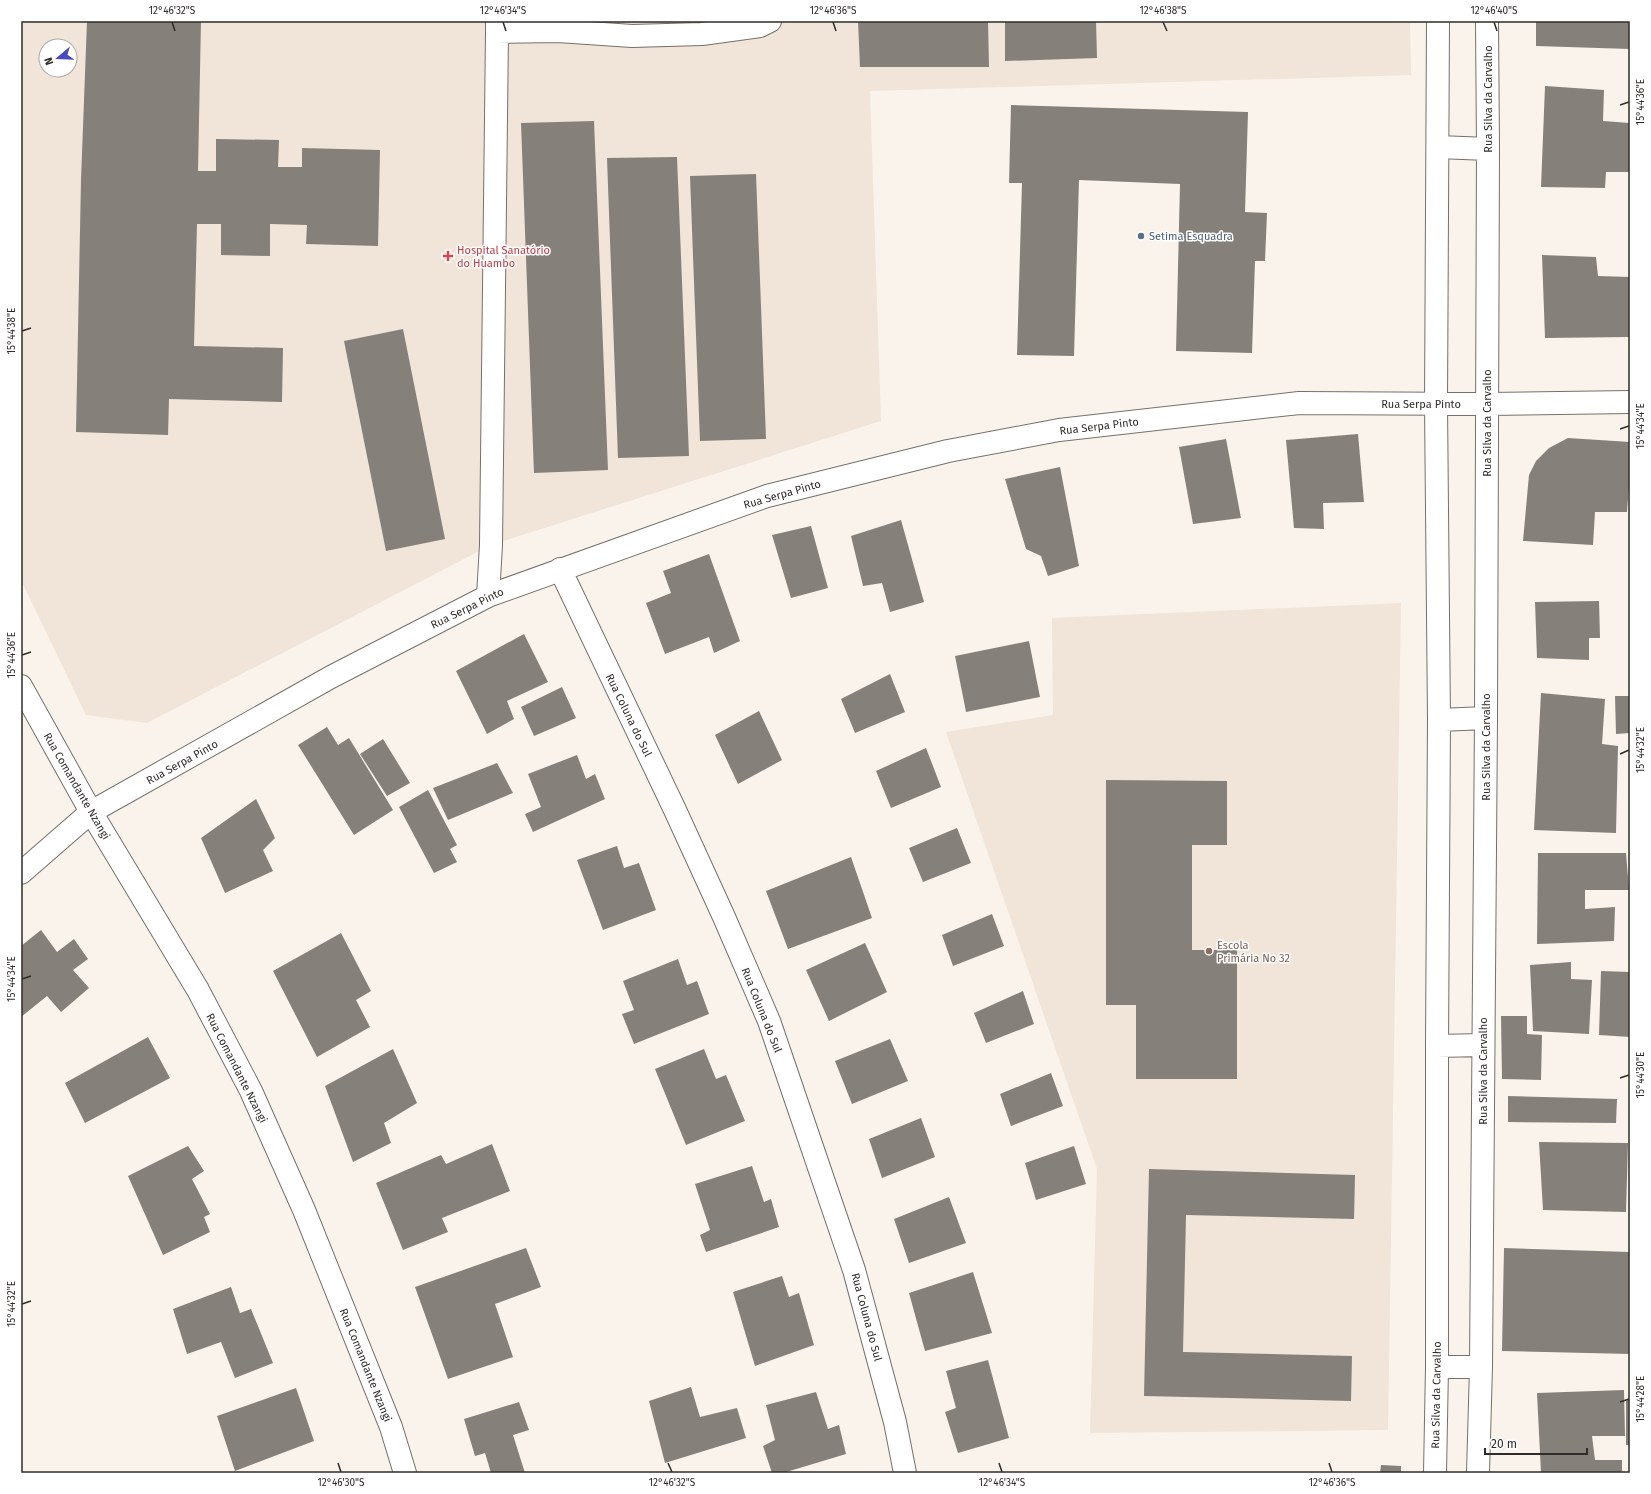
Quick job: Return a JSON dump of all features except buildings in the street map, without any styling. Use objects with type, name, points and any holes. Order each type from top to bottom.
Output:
[{"type":"street","points":[[488,596],[491,545],[497,26],[632,36],[702,34],[760,26],[770,21]]},
{"type":"street","name":"Rua Silva da Carvalho","points":[[1435,1473],[1437,1367],[1439,720],[1436,404],[1438,21]]},
{"type":"street","name":"Rua Silva da Carvalho","points":[[1478,1473],[1481,1367],[1486,718],[1487,21]]},
{"type":"street","points":[[1438,147],[1488,149]]},
{"type":"street","name":"Rua Serpa Pinto","points":[[21,873],[91,812],[331,677],[488,596],[767,496],[948,451],[1059,430],[1299,403],[1486,404],[1630,402]]},
{"type":"street","name":"Rua Coluna do Sul","points":[[560,570],[678,817],[724,917],[769,1021],[854,1270],[895,1422],[905,1473]]},
{"type":"street","name":"Rua Comandante Nzangi","points":[[21,686],[91,812],[198,990],[251,1091],[304,1210],[391,1427],[405,1473]]},
{"type":"street","points":[[1439,720],[1486,718]]},
{"type":"street","points":[[1437,1046],[1483,1045]]},
{"type":"street","points":[[1437,1367],[1481,1367]]},
{"type":"shaded area","name":"Hospital Sanatório do Huambo","points":[[21,21],[1410,21],[1411,75],[870,91],[881,421],[491,545],[147,723],[86,715],[21,580]]},
{"type":"shaded area","name":"Escola Primária No 32","points":[[1401,603],[1388,1430],[1090,1433],[1097,1169],[946,732],[1053,715],[1052,618]]},
{"type":"place","name":"Setima Esquadra","points":[[1141,236]]},
{"type":"place","name":"Hospital Sanatório do Huambo","points":[[448,256]]},
{"type":"place","name":"Escola Primária No 32","points":[[1209,951]]}]
